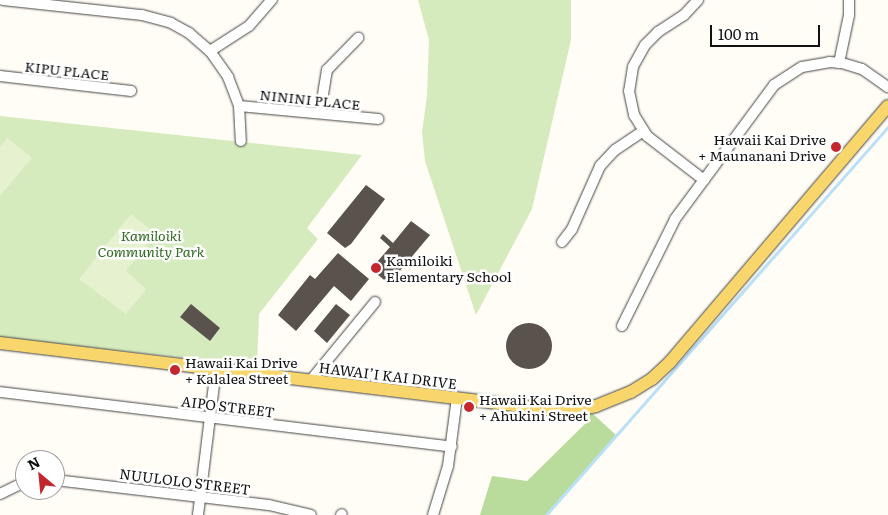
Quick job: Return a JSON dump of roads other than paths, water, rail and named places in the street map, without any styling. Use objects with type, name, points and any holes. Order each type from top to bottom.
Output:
[{"type":"main road","name":"HAWAI’I KAI DRIVE","points":[[0,343],[559,410],[596,406],[625,395],[652,379],[670,362],[888,106]]},
{"type":"street","points":[[3,0],[152,17],[184,30],[210,51],[228,78],[239,106],[240,142]]},
{"type":"street","points":[[210,51],[249,26],[272,0]]},
{"type":"street","points":[[698,0],[684,15],[649,40],[635,61],[630,79],[630,97],[634,115],[643,131],[656,144],[704,180]]},
{"type":"street","points":[[839,63],[849,15],[849,0]]},
{"type":"street","points":[[320,113],[327,70],[358,38]]},
{"type":"street","points":[[622,326],[668,230],[769,90],[779,81],[796,70],[809,65],[839,63],[868,72],[888,87]]},
{"type":"street","name":"KIPU PLACE","points":[[0,76],[131,91]]},
{"type":"street","name":"NININI PLACE","points":[[239,106],[378,120]]},
{"type":"street","points":[[562,242],[572,229],[600,166],[615,150],[643,131]]},
{"type":"street","points":[[311,380],[375,302]]},
{"type":"street","points":[[198,515],[216,368]]},
{"type":"street","name":"AIPO STREET","points":[[0,392],[452,447]]},
{"type":"street","points":[[433,515],[444,486],[452,447],[458,398]]},
{"type":"street","name":"NUULOLO STREET","points":[[65,481],[282,507],[311,515]]},
{"type":"street","points":[[0,494],[15,487]]},
{"type":"waterway","points":[[546,515],[888,127]]},
{"type":"place","name":"Hawaii Kai Drive + Maunanani Drive","points":[[836,147]]},
{"type":"place","name":"Kamiloiki Elementary School","points":[[376,268]]},
{"type":"place","name":"Hawaii Kai Drive + Kalalea Street","points":[[175,370]]},
{"type":"place","name":"Hawaii Kai Drive + Ahukini Street","points":[[469,407]]},
{"type":"park label","name":"Kamiloiki Community Park","points":[[151,244]]}]
